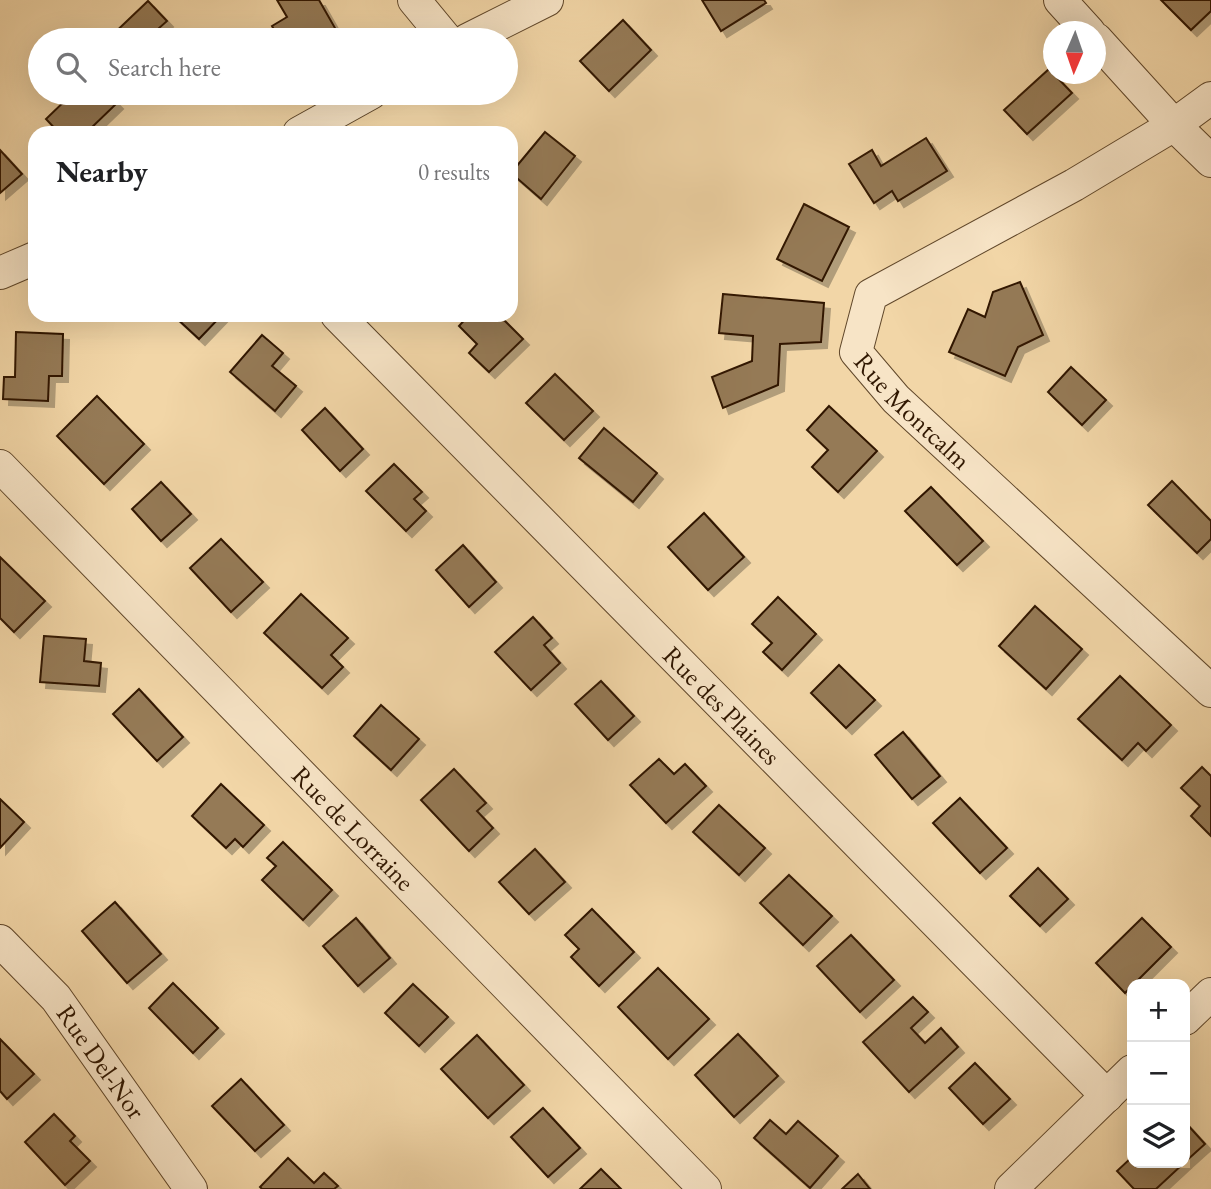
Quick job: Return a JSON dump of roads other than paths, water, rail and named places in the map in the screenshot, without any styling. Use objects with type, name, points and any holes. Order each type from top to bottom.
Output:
[{"type":"street","points":[[414,0],[437,28]]},
{"type":"street","points":[[491,28],[547,0]]},
{"type":"street","points":[[1060,0],[1079,21]]},
{"type":"street","points":[[1106,49],[1174,125],[1211,160]]},
{"type":"street","name":"Rue Montcalm","points":[[1211,97],[1174,125],[1074,185],[871,295],[856,352],[896,398],[1211,691]]},
{"type":"street","points":[[312,126],[349,105]]},
{"type":"street","points":[[0,273],[28,261]]},
{"type":"street","name":"Rue des Plaines","points":[[344,322],[1107,1096]]},
{"type":"street","name":"Rue de Lorraine","points":[[0,466],[705,1189]]},
{"type":"street","name":"Rue Del-Nor","points":[[0,941],[56,998],[191,1189]]},
{"type":"street","points":[[1190,1015],[1211,994]]},
{"type":"street","points":[[1011,1189],[1127,1076]]}]
